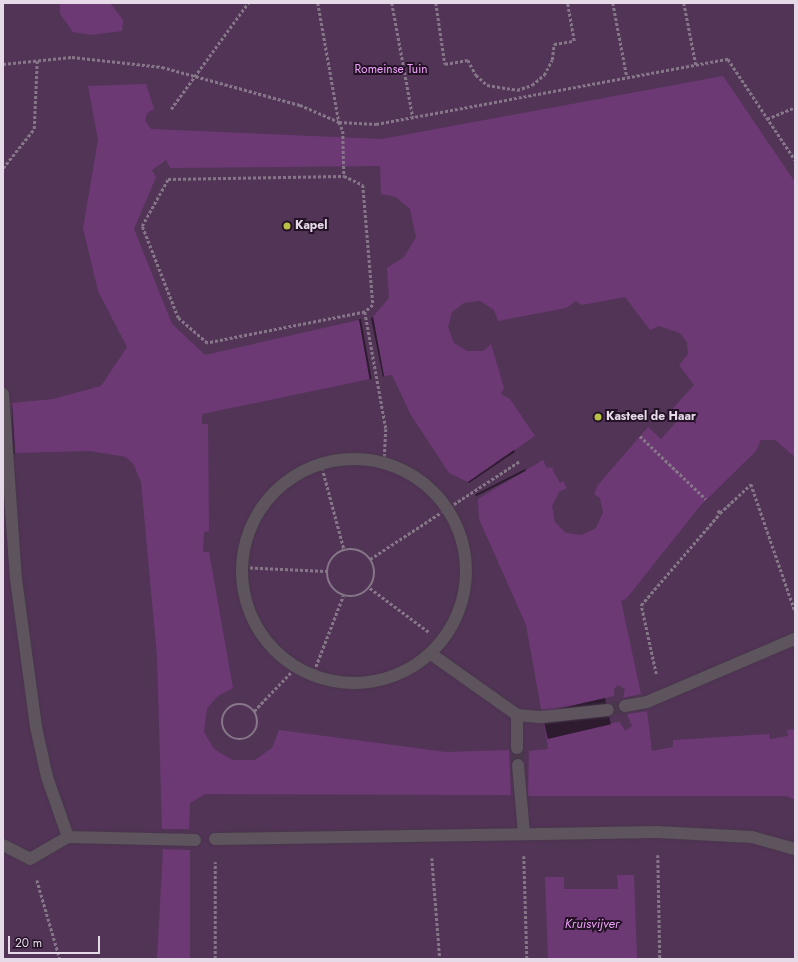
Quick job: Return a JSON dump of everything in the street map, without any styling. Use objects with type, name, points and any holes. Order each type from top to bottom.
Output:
[{"type":"lane","points":[[3,394],[16,580],[36,727],[47,777],[68,837]]},
{"type":"lane","points":[[353,458],[384,463],[409,473],[447,507],[463,541],[467,576],[460,611],[442,642],[431,654],[404,673],[373,683],[340,684],[294,669],[263,640],[245,605],[240,567],[247,532],[264,502],[290,478],[321,463],[353,458]]},
{"type":"lane","points":[[625,706],[647,702],[795,639]]},
{"type":"lane","points":[[431,654],[517,715],[542,717],[608,710]]},
{"type":"lane","points":[[517,715],[517,748]]},
{"type":"lane","points":[[518,765],[520,803],[524,833]]},
{"type":"lane","points":[[215,839],[524,833],[713,834],[752,837],[795,849]]},
{"type":"lane","points":[[3,845],[30,859],[68,837],[195,840]]},
{"type":"path","points":[[171,109],[248,3]]},
{"type":"path","points":[[318,3],[339,122],[343,131],[344,176]]},
{"type":"path","points":[[392,3],[413,117]]},
{"type":"path","points":[[436,3],[446,64],[468,60],[476,75],[487,85],[517,90],[532,85],[544,75],[552,60],[554,44],[574,41],[567,3]]},
{"type":"path","points":[[613,3],[627,77]]},
{"type":"path","points":[[684,3],[696,65]]},
{"type":"path","points":[[3,64],[72,57],[162,67],[197,74],[300,105],[339,122],[376,124],[728,59],[795,160]]},
{"type":"path","points":[[3,168],[34,130],[37,61]]},
{"type":"path","points":[[517,90],[518,97]]},
{"type":"path","points":[[767,119],[795,107]]},
{"type":"path","points":[[344,176],[364,185],[367,200],[373,305],[365,312],[207,343],[178,318],[142,226],[168,179],[344,176]]},
{"type":"path","points":[[365,312],[386,429],[384,463]]},
{"type":"path","points":[[640,436],[706,499]]},
{"type":"path","points":[[370,559],[473,490],[520,461]]},
{"type":"path","points":[[321,463],[344,550]]},
{"type":"path","points":[[660,696],[642,605],[720,513],[752,484],[795,611]]},
{"type":"path","points":[[344,550],[359,550],[370,559],[375,574],[370,588],[358,596],[343,596],[331,586],[327,571],[332,557],[344,550]]},
{"type":"path","points":[[240,567],[327,571]]},
{"type":"path","points":[[370,588],[442,642]]},
{"type":"path","points":[[312,676],[343,596]]},
{"type":"path","points":[[254,711],[294,669]]},
{"type":"path","points":[[244,704],[254,711],[258,722],[250,737],[233,739],[224,732],[222,720],[232,706],[244,704]]},
{"type":"path","points":[[524,833],[527,959]]},
{"type":"path","points":[[430,834],[440,959]]},
{"type":"path","points":[[215,839],[215,959]]},
{"type":"path","points":[[658,856],[660,959]]},
{"type":"path","points":[[30,859],[60,959]]},
{"type":"green space","name":"Kasteel de Haar","points":[[3,3],[795,3],[795,959],[3,959]]},
{"type":"water","points":[[60,3],[110,3],[123,20],[122,31],[91,35],[73,32],[60,14]]},
{"type":"water","points":[[723,76],[795,182],[795,457],[775,440],[761,440],[756,451],[700,506],[626,599],[621,601],[641,694],[623,698],[625,689],[618,685],[614,689],[614,696],[605,698],[611,723],[620,722],[625,731],[632,726],[627,714],[647,711],[652,751],[673,747],[673,740],[769,734],[770,739],[788,736],[787,730],[795,729],[795,800],[787,796],[528,796],[529,751],[548,749],[547,742],[526,625],[479,519],[478,499],[543,460],[547,468],[554,467],[552,469],[560,483],[563,481],[567,488],[559,492],[552,506],[555,522],[566,533],[582,535],[596,528],[603,513],[600,498],[594,494],[598,485],[648,427],[661,439],[678,420],[669,413],[694,385],[679,365],[688,354],[687,342],[680,333],[659,326],[650,330],[625,297],[582,305],[576,301],[566,308],[498,321],[494,310],[480,301],[464,303],[452,312],[448,327],[454,343],[467,351],[483,351],[491,344],[504,388],[501,394],[510,399],[535,436],[468,482],[449,473],[411,415],[392,375],[384,376],[373,317],[389,298],[387,268],[404,257],[416,237],[410,209],[396,197],[381,194],[380,166],[170,168],[166,160],[152,170],[156,177],[134,229],[172,324],[205,355],[359,320],[370,379],[202,414],[202,424],[208,424],[209,531],[204,532],[203,552],[209,552],[233,688],[218,696],[207,708],[204,732],[214,749],[232,760],[255,760],[272,748],[279,730],[446,752],[509,750],[511,795],[205,794],[190,803],[189,829],[162,829],[157,656],[141,482],[134,465],[126,457],[90,451],[15,453],[12,403],[53,399],[101,386],[127,347],[98,291],[83,228],[98,140],[88,86],[146,84],[154,109],[147,113],[145,121],[151,129],[382,139]]},
{"type":"water","points":[[163,849],[190,850],[190,959],[157,959]]},
{"type":"water","name":"Kruisvijver","points":[[617,875],[634,875],[637,959],[548,959],[545,877],[564,877],[564,889],[618,889]]},
{"type":"pier","points":[[373,317],[384,376],[383,377],[371,318]]},
{"type":"pier","points":[[359,319],[361,319],[372,379],[370,379]]},
{"type":"pier","points":[[12,401],[15,455],[13,453]]},
{"type":"pier","points":[[514,450],[515,452],[469,483],[468,482]]},
{"type":"pier","points":[[525,469],[526,471],[476,496],[475,494]]},
{"type":"pier","points":[[605,698],[611,724],[548,739],[542,713]]},
{"type":"tunnel","points":[[608,710],[625,706]]},
{"type":"tunnel","points":[[517,748],[518,765]]},
{"type":"place","name":"Kapel","points":[[287,226]]},
{"type":"place","name":"Kasteel de Haar","points":[[598,417]]},
{"type":"park label","name":"Romeinse Tuin","points":[[391,70]]}]
